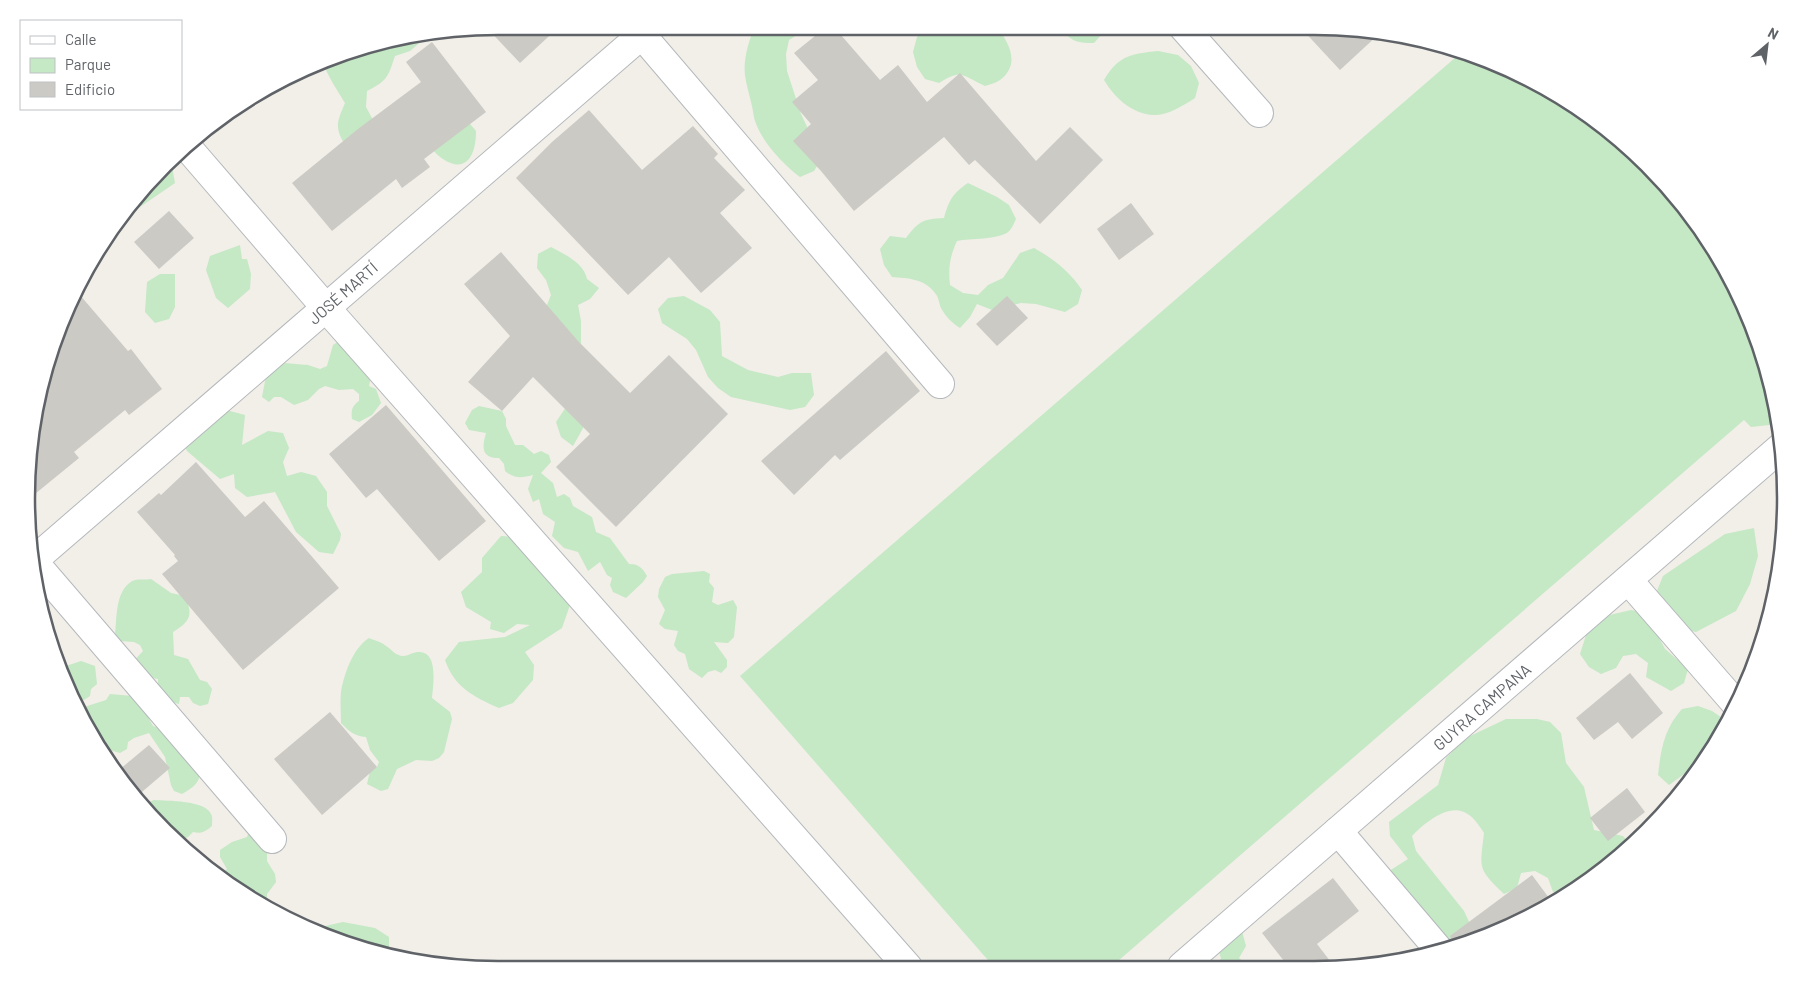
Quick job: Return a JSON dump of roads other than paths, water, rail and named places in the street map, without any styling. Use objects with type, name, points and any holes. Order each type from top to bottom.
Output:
[{"type":"street","name":"JOSÉ MARTÍ","points":[[39,558],[326,308],[635,35]]},
{"type":"street","points":[[647,35],[940,384]]},
{"type":"street","points":[[1191,35],[1259,113]]},
{"type":"street","points":[[191,152],[326,308],[903,961]]},
{"type":"street","name":"GUYRA CAMPANA","points":[[1188,961],[1775,454]]},
{"type":"street","points":[[41,568],[272,839]]},
{"type":"street","points":[[1628,580],[1731,698]]},
{"type":"street","points":[[1338,831],[1435,945]]}]
